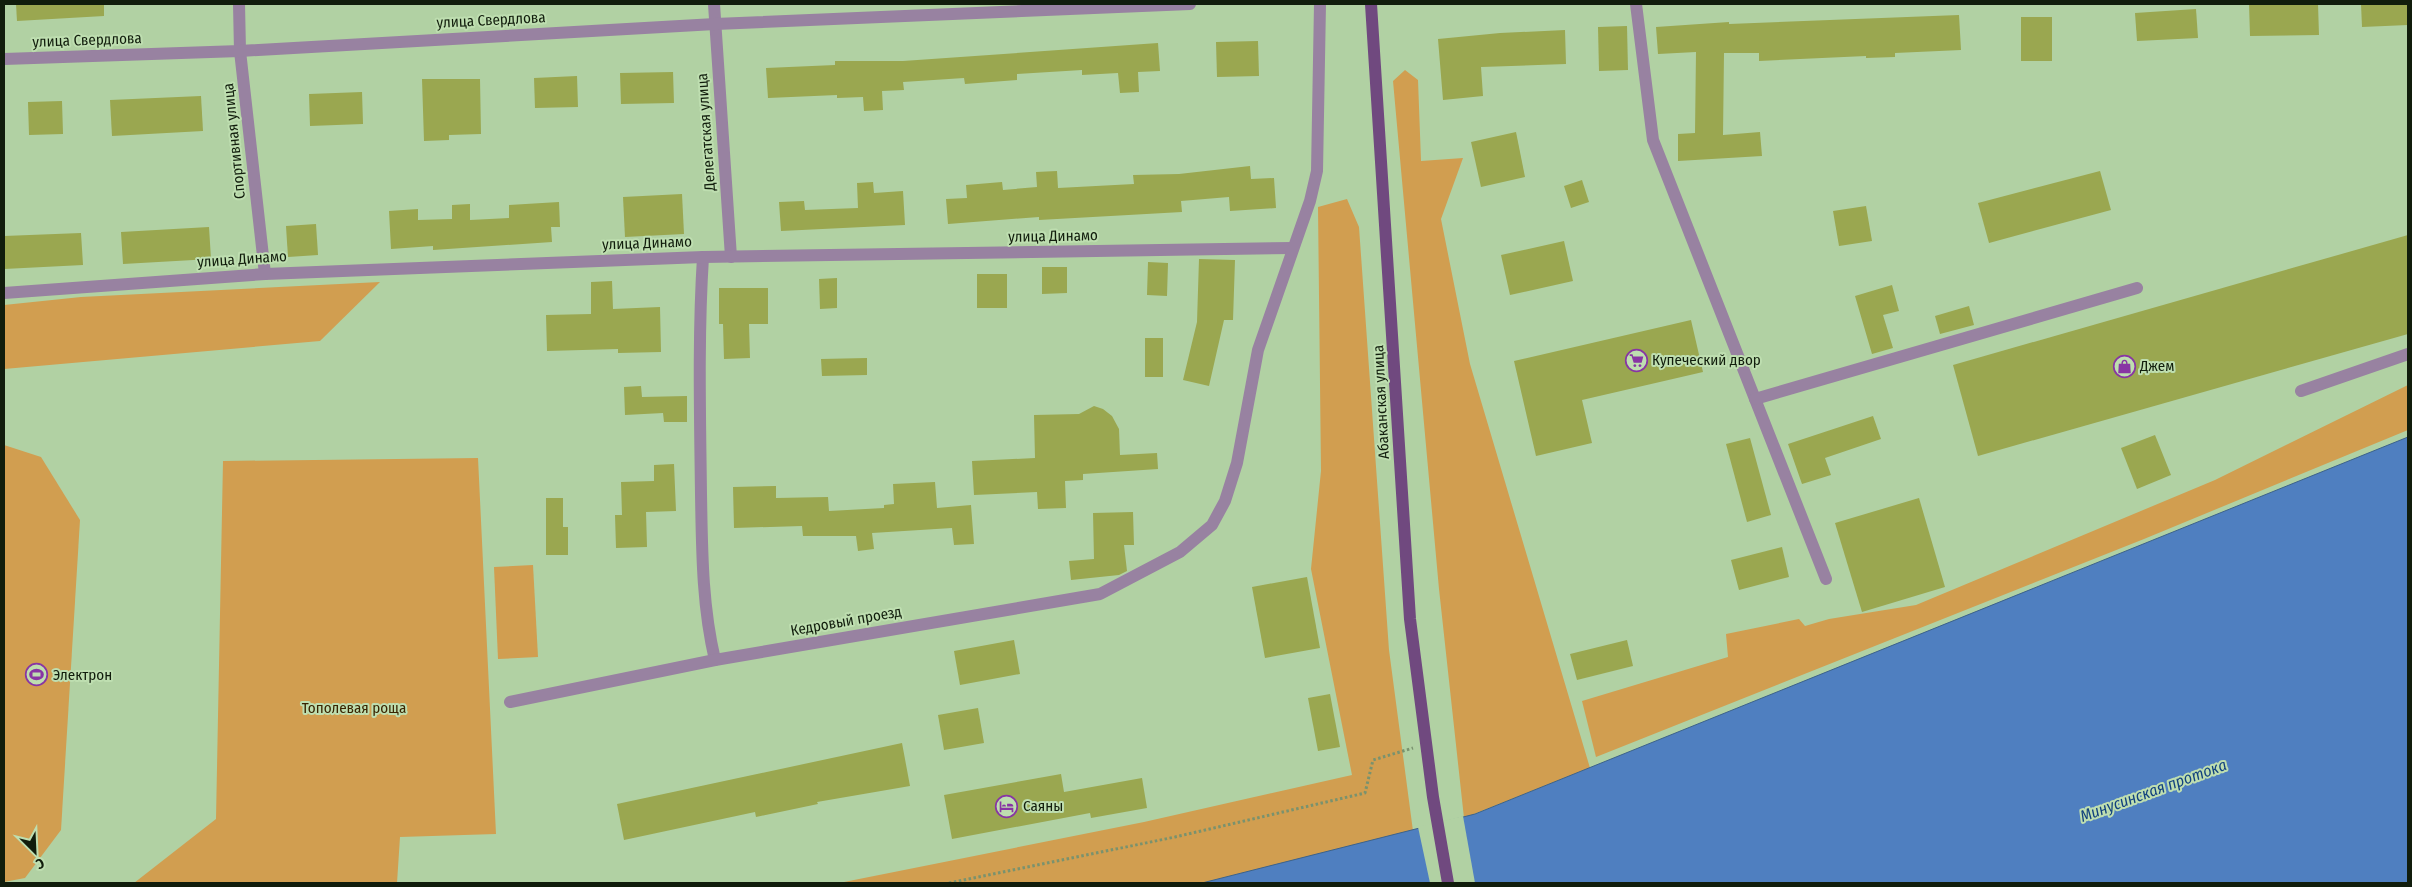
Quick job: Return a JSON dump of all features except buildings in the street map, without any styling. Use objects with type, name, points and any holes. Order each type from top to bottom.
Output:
[{"type":"main road","name":"Абаканская улица","points":[[1372,4],[1410,619],[1425,744],[1448,883]]},
{"type":"street","name":"Спортивная улица","points":[[239,4],[240,51],[265,274]]},
{"type":"street","name":"Делегатская улица","points":[[714,4],[731,257]]},
{"type":"street","name":"улица Свердлова","points":[[4,59],[240,51],[715,24],[1190,4]]},
{"type":"street","points":[[1293,248],[1310,201],[1317,171],[1320,4]]},
{"type":"street","points":[[1636,4],[1653,140],[1826,578]]},
{"type":"street","name":"улица Динамо","points":[[4,292],[265,274],[703,257],[1293,248]]},
{"type":"street","name":"Кедровый проезд","points":[[510,702],[715,660],[1100,594],[1180,552],[1212,525],[1225,501],[1236,463],[1258,350],[1293,248]]},
{"type":"street","points":[[703,257],[699,320],[702,549],[709,634],[715,660]]},
{"type":"street","points":[[1755,399],[2137,288]]},
{"type":"street","points":[[2301,391],[2408,354]]},
{"type":"path","points":[[949,883],[1184,835],[1365,793],[1373,760],[1425,744]]},
{"type":"green space","points":[[1405,70],[1418,80],[1421,161],[1463,158],[1441,219],[1470,364],[1590,768],[1464,818],[1439,589],[1393,81]]},
{"type":"green space","points":[[1347,199],[1359,227],[1389,650],[1413,831],[1202,883],[839,883],[1144,822],[1352,775],[1311,569],[1321,471],[1318,207]]},
{"type":"green space","points":[[380,282],[320,341],[4,369],[4,305],[81,297]]},
{"type":"green space","points":[[2408,385],[2408,430],[2144,539],[1596,757],[1582,701],[1728,657],[1726,634],[1799,619],[1805,626],[1829,619],[1916,605],[2215,480]]},
{"type":"green space","name":"Электрон","points":[[4,445],[41,457],[80,520],[61,830],[25,878],[4,882]]},
{"type":"green space","name":"Тополевая роща","points":[[478,458],[496,834],[400,837],[397,883],[134,883],[216,819],[223,461]]},
{"type":"green space","points":[[533,565],[538,657],[498,659],[494,567]]},
{"type":"water","name":"Минусинская протока","points":[[2408,437],[2408,883],[1202,883],[1475,814]]},
{"type":"pier","points":[[1463,816],[1475,883],[1430,883],[1418,827]]},
{"type":"place","name":"Купеческий двор","points":[[1636,360]]},
{"type":"place","name":"Джем","points":[[2124,366]]},
{"type":"place","name":"Электрон","points":[[37,675]]},
{"type":"place","name":"Саяны","points":[[1007,806]]}]
